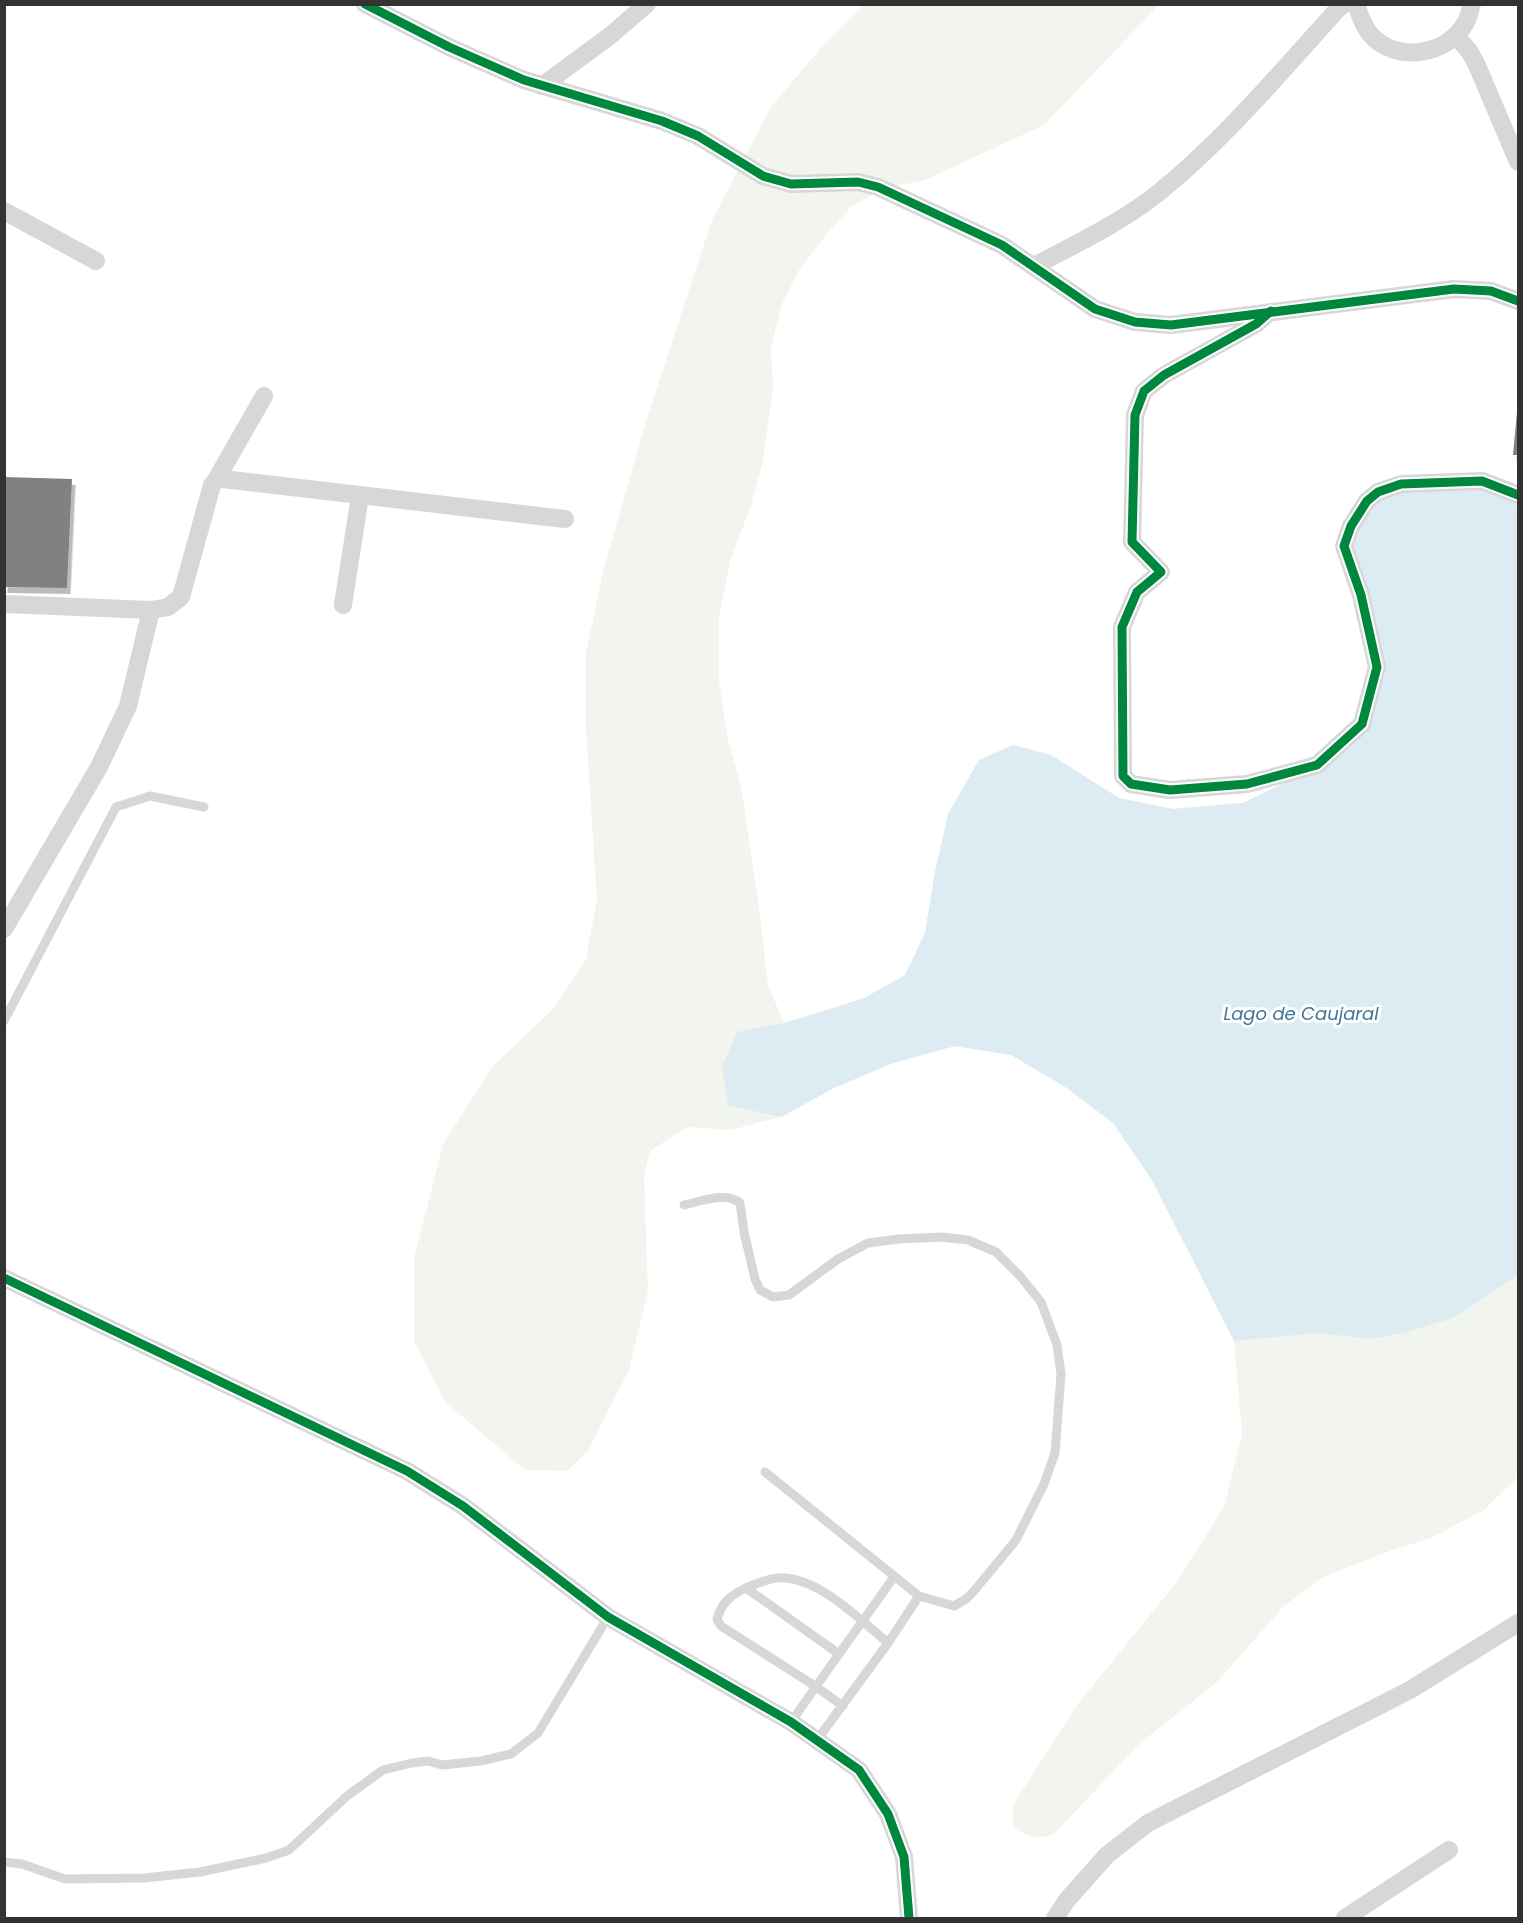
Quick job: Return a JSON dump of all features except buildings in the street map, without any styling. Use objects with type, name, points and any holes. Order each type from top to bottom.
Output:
[{"type":"street","points":[[365,4],[449,47],[524,80],[662,121],[698,136],[764,176],[791,184],[858,182],[878,187],[1002,245],[1095,309],[1136,322],[1171,325],[1454,289],[1491,291],[1518,301]]},
{"type":"street","points":[[542,86],[611,35],[646,4]]},
{"type":"street","points":[[1034,266],[1113,225],[1156,195],[1213,146],[1336,10],[1344,4]]},
{"type":"street","points":[[1356,4],[1361,20],[1372,36],[1387,47],[1405,53],[1424,53],[1441,47],[1456,36],[1466,21],[1472,4]]},
{"type":"street","points":[[1456,36],[1476,63],[1518,162]]},
{"type":"street","points":[[4,211],[96,261]]},
{"type":"street","points":[[1271,311],[1256,324],[1164,375],[1144,391],[1135,415],[1132,543],[1161,572],[1137,592],[1122,627],[1124,776],[1131,784],[1170,790],[1246,784],[1317,765],[1362,724],[1377,667],[1361,595],[1344,546],[1351,526],[1367,501],[1378,492],[1401,484],[1424,483],[1482,481],[1518,495]]},
{"type":"street","points":[[4,604],[151,610],[168,607],[181,597],[212,485],[264,396]]},
{"type":"street","points":[[216,480],[565,519]]},
{"type":"street","points":[[343,605],[360,496]]},
{"type":"street","points":[[4,929],[99,767],[128,706],[151,610]]},
{"type":"street","points":[[4,1278],[407,1471],[463,1506],[608,1617],[790,1722],[817,1740],[859,1770],[888,1814],[903,1857],[909,1918]]},
{"type":"street","points":[[1055,1918],[1067,1900],[1107,1856],[1148,1822],[1410,1690],[1518,1623]]},
{"type":"street","points":[[1345,1918],[1449,1850]]},
{"type":"lane","points":[[4,1021],[116,807],[150,796],[204,807]]},
{"type":"lane","points":[[684,1205],[726,1196],[740,1203],[755,1279],[760,1290],[773,1297],[789,1295],[838,1259],[868,1243],[899,1239],[968,1240],[996,1252],[1020,1276],[1041,1302],[1057,1346],[1061,1374],[1055,1453],[1044,1484],[1016,1540],[966,1599],[954,1606],[919,1596],[765,1472]]},
{"type":"lane","points":[[790,1722],[894,1577]]},
{"type":"lane","points":[[843,1707],[815,1686],[721,1626],[717,1619],[723,1602],[733,1594],[765,1581],[778,1578],[804,1582],[842,1604],[888,1643]]},
{"type":"lane","points":[[746,1588],[839,1654]]},
{"type":"lane","points":[[817,1740],[843,1707],[919,1596]]},
{"type":"lane","points":[[4,1862],[22,1864],[65,1879],[135,1878],[200,1872],[266,1858],[289,1850],[347,1797],[383,1770],[428,1761],[442,1765],[481,1761],[511,1754],[538,1733],[608,1617]]},
{"type":"shaded area","points":[[864,5],[1159,5],[1044,125],[925,180],[885,188],[852,206],[799,270],[781,306],[771,348],[773,386],[763,462],[750,508],[730,561],[719,618],[719,681],[728,740],[741,786],[768,985],[784,1023],[864,998],[905,976],[925,933],[948,814],[979,760],[1013,745],[1051,755],[1119,798],[1173,809],[1243,803],[1318,766],[1364,727],[1385,673],[1368,601],[1518,505],[1518,1477],[1484,1510],[1431,1538],[1392,1550],[1323,1577],[1284,1606],[1217,1682],[1139,1744],[1053,1835],[1041,1837],[1022,1833],[1013,1825],[1013,1805],[1077,1705],[1176,1583],[1224,1507],[1242,1434],[1234,1341],[1152,1180],[1113,1123],[1067,1088],[1011,1055],[955,1046],[893,1063],[834,1088],[781,1117],[730,1130],[687,1127],[650,1151],[644,1175],[648,1290],[629,1370],[588,1451],[567,1471],[525,1470],[445,1402],[414,1341],[414,1258],[443,1144],[493,1066],[554,1008],[586,959],[597,900],[586,729],[586,653],[603,572],[647,418],[712,220],[771,107],[820,49]]},
{"type":"water","name":"Lago de Caujaral","points":[[1408,487],[1477,488],[1518,505],[1518,1275],[1453,1318],[1403,1333],[1371,1339],[1318,1333],[1234,1341],[1152,1180],[1113,1123],[1067,1088],[1011,1055],[955,1046],[893,1063],[834,1088],[781,1117],[728,1105],[722,1067],[737,1032],[784,1023],[864,998],[905,975],[925,933],[948,814],[979,760],[1013,745],[1051,755],[1119,798],[1173,809],[1243,803],[1318,766],[1364,727],[1385,673],[1368,601],[1348,547],[1367,504]]},
{"type":"cycle path","points":[[365,4],[449,47],[524,80],[662,121],[698,136],[763,176],[791,184],[858,182],[878,187],[1002,245],[1095,309],[1135,322],[1171,325],[1454,289],[1491,291],[1518,301]]},
{"type":"cycle path","points":[[1271,311],[1256,324],[1164,375],[1144,391],[1135,415],[1132,542],[1161,572],[1137,592],[1122,627],[1123,776],[1131,784],[1170,790],[1247,784],[1317,765],[1362,724],[1377,667],[1361,595],[1344,546],[1351,526],[1367,501],[1378,492],[1401,484],[1482,481],[1518,495]]},
{"type":"cycle path","points":[[4,1278],[407,1471],[463,1506],[608,1617],[791,1722],[859,1770],[888,1814],[904,1857],[909,1918]]}]
